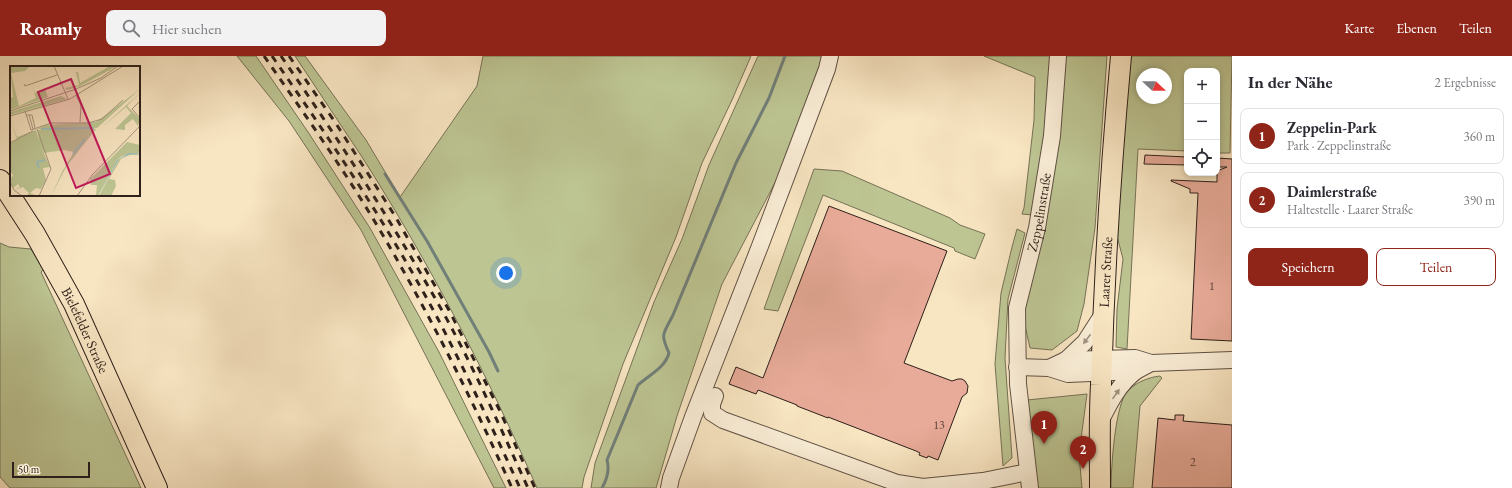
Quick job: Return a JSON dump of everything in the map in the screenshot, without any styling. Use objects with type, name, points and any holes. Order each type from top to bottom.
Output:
[{"type":"main road","name":"Laarer Straße","points":[[1100,488],[1101,366],[1116,111],[1121,56]]},
{"type":"main road","name":"Bielefelder Straße","points":[[0,180],[10,195]]},
{"type":"main road","name":"Bielefelder Straße","points":[[11,196],[36,234],[74,304],[157,488]]},
{"type":"street","points":[[669,488],[671,478],[693,417],[828,69],[830,56]]},
{"type":"street","name":"Zeppelinstraße","points":[[1030,488],[1018,389],[1017,308],[1037,228],[1052,136],[1058,56]]},
{"type":"street","points":[[1048,368],[1066,360],[1085,342],[1104,314]]},
{"type":"street","points":[[1017,367],[1048,368],[1068,374],[1135,358],[1151,363],[1232,360]]},
{"type":"street","points":[[1066,360],[1136,371]]},
{"type":"street","points":[[1100,420],[1113,396],[1127,378],[1151,363]]},
{"type":"street","points":[[715,396],[712,404],[712,413],[723,420],[897,483],[923,488],[983,481],[1028,472]]},
{"type":"green space","points":[[237,56],[256,56],[308,132],[370,228],[439,352],[506,488],[494,488],[361,230],[289,121]]},
{"type":"green space","points":[[295,56],[305,56],[366,140],[400,197],[477,86],[483,56],[751,56],[702,163],[676,237],[623,364],[584,477],[582,488],[537,488],[498,403],[434,278],[411,237],[362,157]]},
{"type":"green space","points":[[758,56],[823,56],[790,154],[722,284],[677,416],[656,488],[591,488],[595,463],[654,302],[682,239],[709,165]]},
{"type":"green space","points":[[984,56],[1051,56],[1052,97],[1033,215],[1022,214],[1024,208],[1034,120],[1035,77]]},
{"type":"green space","points":[[1064,56],[1107,56],[1095,228],[1084,304],[1077,331],[1052,350],[1030,348],[1024,321],[1025,293]]},
{"type":"green space","points":[[1129,56],[1232,56],[1230,153],[1220,153],[1220,68],[1184,68],[1184,151],[1138,149],[1127,349],[1116,347],[1117,309],[1123,259],[1117,236]]},
{"type":"green space","points":[[814,169],[842,171],[950,218],[960,225],[985,234],[975,259],[955,251],[954,248],[823,195],[778,311],[764,309]]},
{"type":"green space","points":[[1017,229],[1025,233],[1008,299],[1005,358],[1012,458],[1003,466],[995,364],[1001,293]]},
{"type":"green space","points":[[0,243],[9,247],[31,249],[44,269],[41,272],[141,488],[10,488],[0,477]]},
{"type":"green space","points":[[1160,376],[1162,378],[1140,406],[1133,488],[1111,488],[1114,438],[1119,410],[1123,399],[1127,392],[1138,383]]},
{"type":"green space","points":[[1087,394],[1079,454],[1082,488],[1035,488],[1027,400]]},
{"type":"building","points":[[1145,155],[1184,157],[1184,165],[1144,164]]},
{"type":"building","points":[[1220,158],[1232,159],[1232,341],[1191,339],[1198,193],[1190,193],[1190,189],[1171,180],[1217,182],[1217,176],[1220,176],[1220,170],[1227,167],[1220,167]]},
{"type":"building","points":[[829,206],[947,251],[904,363],[952,381],[962,379],[968,386],[967,393],[962,397],[938,460],[928,456],[927,458],[919,455],[920,453],[916,451],[758,390],[756,394],[729,384],[736,367],[763,378]]},
{"type":"building","points":[[1175,415],[1184,415],[1183,421],[1232,425],[1232,488],[1152,488],[1158,418],[1175,420]]},
{"type":"waterway","points":[[602,488],[608,474],[607,460],[638,385],[656,371],[667,358],[669,353],[664,341],[665,331],[736,163],[769,98],[785,56]]},
{"type":"waterway","points":[[385,174],[427,241],[489,352],[498,371]]},
{"type":"railway","points":[[264,56],[351,183],[378,227],[449,356],[512,488]]},
{"type":"railway","points":[[272,56],[359,185],[400,251],[438,319],[470,382],[520,488]]},
{"type":"railway","points":[[281,56],[366,183],[444,314],[477,378],[528,488]]},
{"type":"railway","points":[[289,56],[335,122],[395,216],[450,312],[499,409],[535,488]]},
{"type":"place","name":"Zeppelin-Park","points":[[1044,444]]},
{"type":"place","name":"Daimlerstraße","points":[[1083,469]]}]
